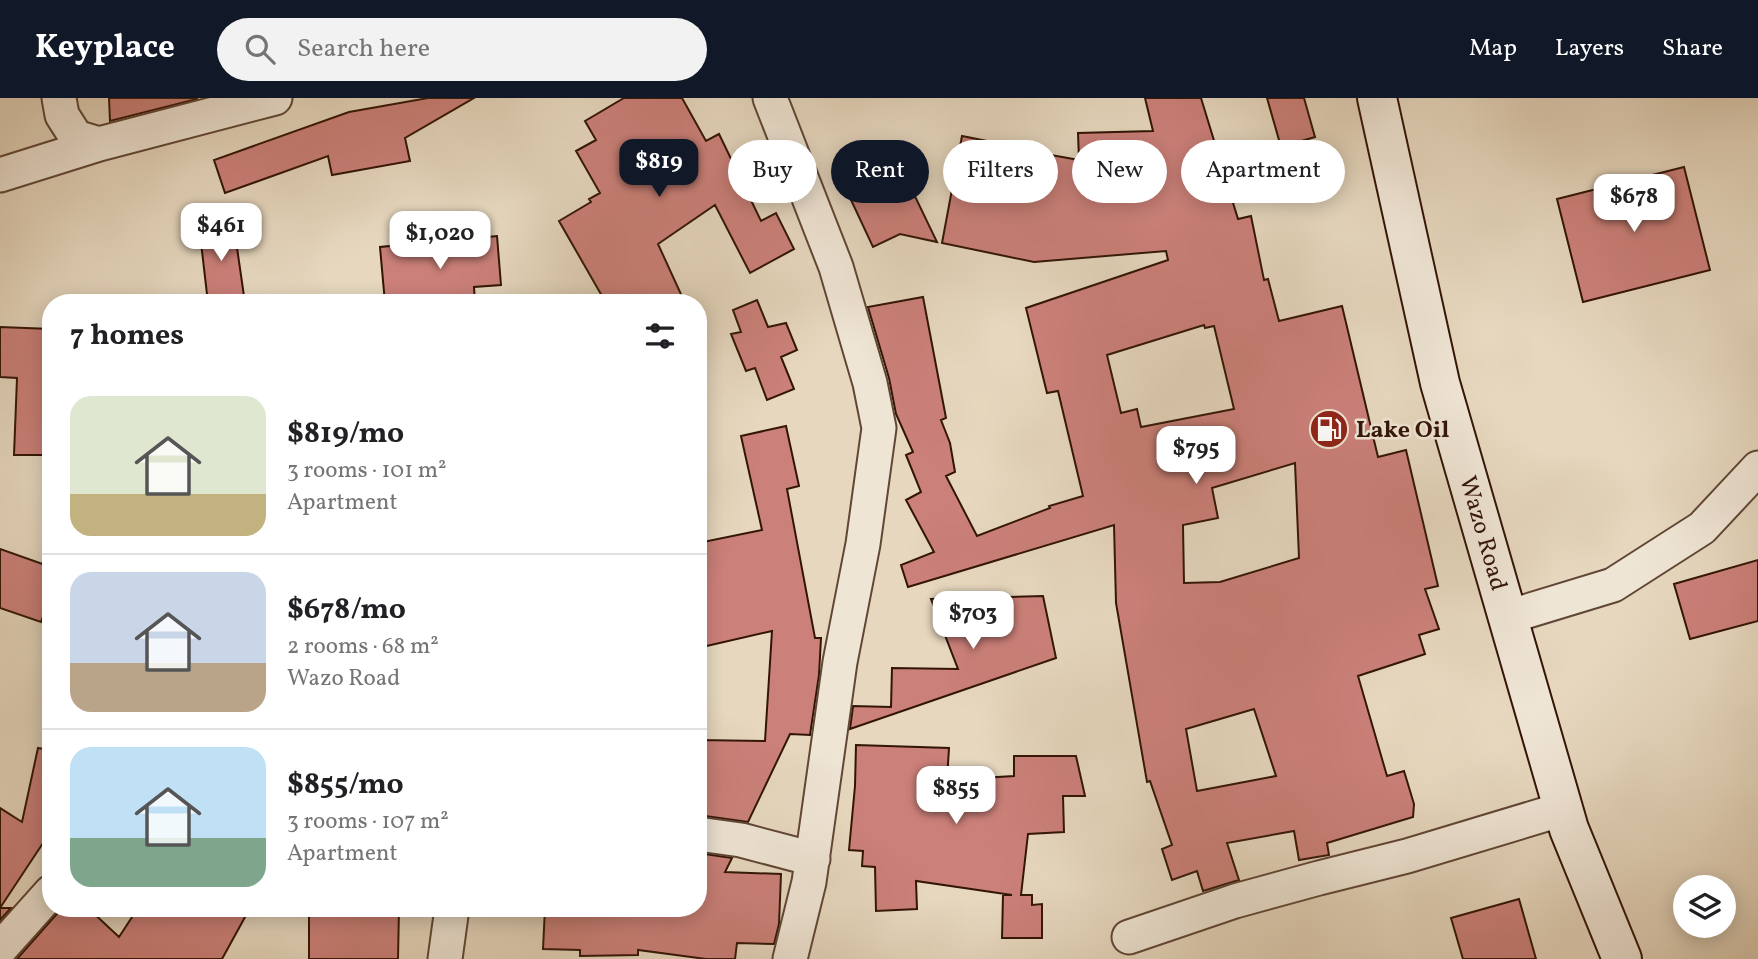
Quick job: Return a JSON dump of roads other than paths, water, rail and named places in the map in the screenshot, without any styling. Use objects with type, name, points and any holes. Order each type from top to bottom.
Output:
[{"type":"main road","name":"Wazo Road","points":[[1377,98],[1440,383],[1569,829],[1622,959]]},
{"type":"street","points":[[59,98],[62,115],[76,138],[99,144]]},
{"type":"street","points":[[0,175],[99,144],[275,98]]},
{"type":"street","points":[[770,98],[836,267],[870,383],[879,428],[863,544],[840,662],[813,859],[790,959]]},
{"type":"street","points":[[1508,617],[1613,584],[1702,528],[1758,468]]},
{"type":"street","points":[[1129,937],[1235,901],[1407,856],[1563,809]]},
{"type":"street","points":[[707,835],[741,840],[813,859]]},
{"type":"street","points":[[0,949],[42,902]]},
{"type":"street","points":[[445,959],[451,917]]},
{"type":"place","name":"Lake Oil","points":[[1329,429]]}]
